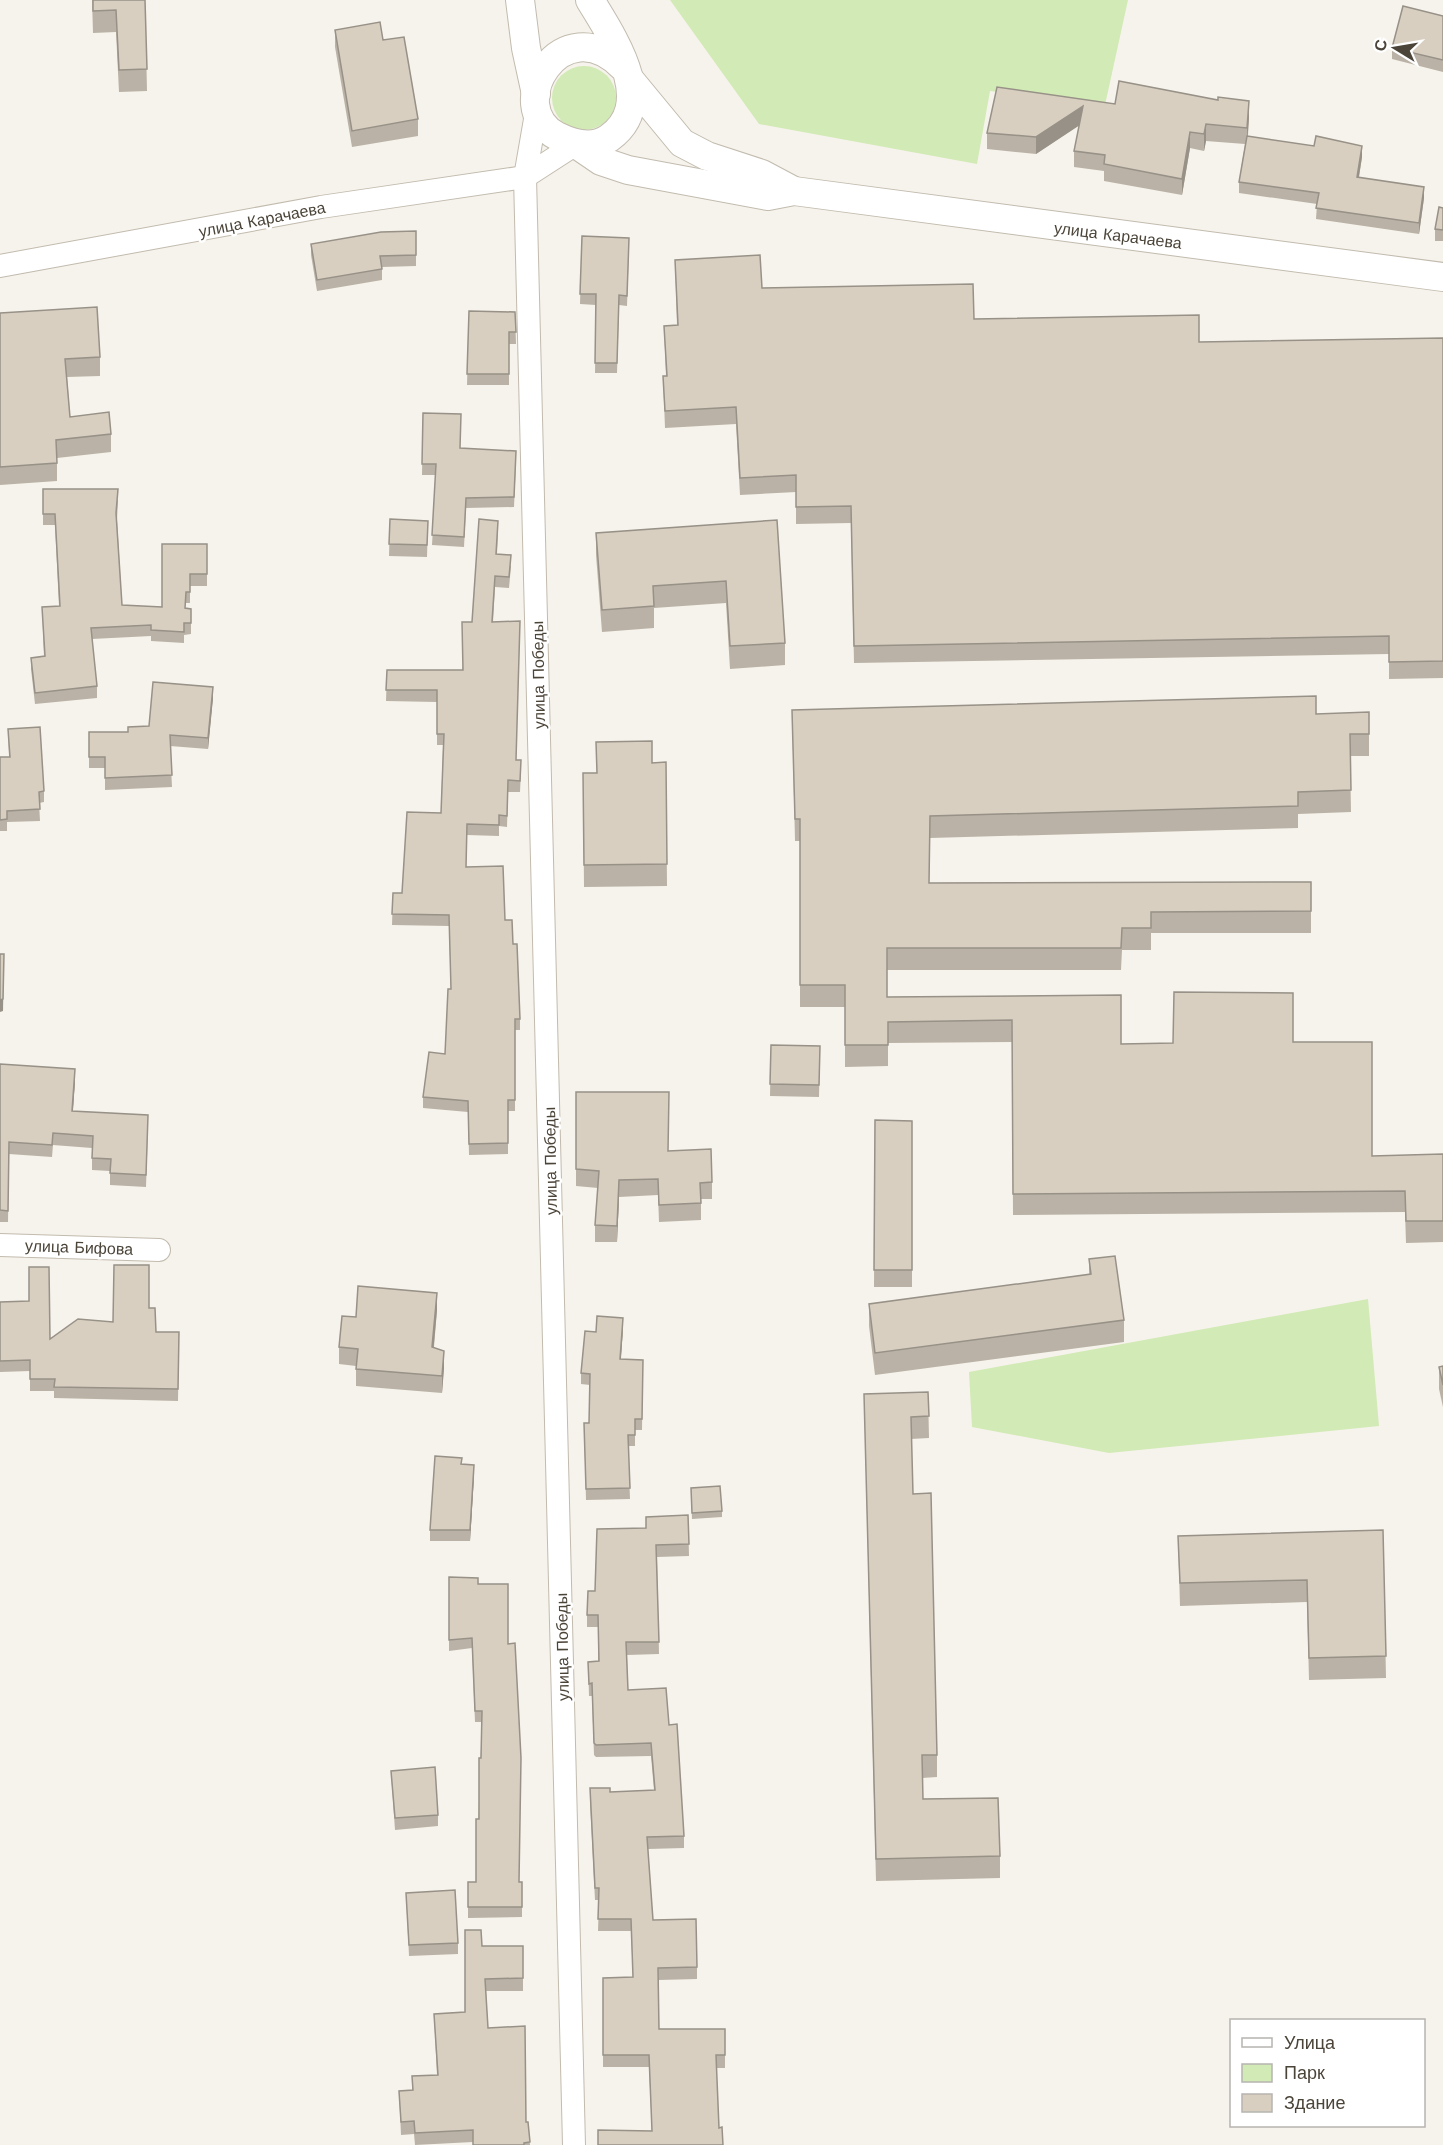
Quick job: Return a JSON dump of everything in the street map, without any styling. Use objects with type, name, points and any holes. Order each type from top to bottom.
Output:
[{"type":"street","points":[[520,0],[526,48],[541,119],[553,134],[576,144],[601,161],[628,170],[768,196],[794,191]]},
{"type":"street","points":[[525,177],[576,144],[589,145],[607,139],[622,127],[631,111],[633,95],[627,73],[611,35],[590,0]]},
{"type":"street","points":[[537,101],[537,82],[544,68],[555,57],[568,49],[584,47],[599,49],[613,56],[682,143],[707,156],[762,174],[794,191]]},
{"type":"street","name":"улица Победы","points":[[537,101],[525,177],[574,2145]]},
{"type":"street","name":"улица Карачаева","points":[[0,266],[321,207],[525,177]]},
{"type":"street","name":"улица Карачаева","points":[[794,191],[1443,277]]},
{"type":"street","name":"улица Бифова","points":[[0,1245],[159,1250]]},
{"type":"green space","points":[[670,0],[1128,0],[1105,105],[990,91],[977,164],[759,124]]},
{"type":"green space","points":[[578,66],[590,66],[607,75],[614,86],[616,98],[614,110],[607,121],[590,130],[578,130],[566,125],[557,116],[552,104],[552,92],[557,80],[566,71]]},
{"type":"green space","points":[[1368,1299],[1379,1426],[1109,1453],[972,1427],[969,1372]]},
{"type":"building","points":[[93,0],[145,0],[147,69],[119,70],[116,10],[93,11]]},
{"type":"building","points":[[1403,6],[1443,16],[1443,60],[1392,48]]},
{"type":"building","points":[[380,22],[383,40],[404,37],[418,119],[352,131],[335,30]]},
{"type":"building","points":[[1119,81],[1218,100],[1218,97],[1249,101],[1247,128],[1206,124],[1204,134],[1190,132],[1182,179],[1104,164],[1105,155],[1074,151],[1083,106],[1036,137],[987,133],[997,87],[1115,104]]},
{"type":"building","points":[[1247,136],[1314,146],[1316,136],[1362,146],[1357,177],[1424,187],[1419,223],[1316,208],[1319,193],[1239,182]]},
{"type":"building","points":[[1439,207],[1443,208],[1443,230],[1435,229]]},
{"type":"building","points":[[416,231],[416,255],[380,256],[382,269],[317,280],[311,244],[381,232]]},
{"type":"building","points":[[582,236],[629,238],[627,296],[619,295],[617,363],[595,363],[596,294],[580,294]]},
{"type":"building","points":[[760,255],[762,288],[973,284],[974,319],[1199,315],[1199,342],[1443,338],[1443,661],[1389,662],[1389,636],[854,646],[851,506],[796,507],[796,475],[740,478],[736,407],[665,411],[663,376],[667,376],[664,326],[678,325],[675,260]]},
{"type":"building","points":[[97,307],[100,357],[65,359],[70,417],[109,412],[111,434],[56,440],[57,463],[0,467],[0,313]]},
{"type":"building","points":[[469,311],[515,312],[516,332],[509,332],[509,374],[467,374]]},
{"type":"building","points":[[423,413],[461,414],[460,448],[516,451],[514,497],[466,498],[464,537],[432,535],[436,464],[422,464]]},
{"type":"building","points":[[43,489],[118,489],[116,513],[122,605],[162,607],[162,544],[207,544],[207,574],[190,574],[190,592],[186,592],[185,608],[191,609],[191,623],[184,623],[184,632],[151,630],[151,625],[91,628],[97,686],[35,693],[31,658],[45,656],[42,607],[60,606],[55,514],[43,514]]},
{"type":"building","points":[[390,519],[428,521],[427,545],[389,544]]},
{"type":"building","points":[[479,519],[498,521],[496,554],[511,555],[509,577],[495,576],[492,622],[520,621],[516,760],[521,760],[520,781],[508,780],[507,816],[499,815],[499,825],[467,824],[466,867],[503,866],[505,920],[512,920],[513,944],[517,944],[520,1019],[515,1019],[515,1100],[508,1100],[508,1143],[469,1144],[468,1101],[423,1097],[429,1052],[445,1054],[448,989],[451,989],[449,915],[392,914],[393,893],[402,893],[407,812],[441,813],[444,734],[437,734],[437,690],[386,690],[387,670],[463,670],[462,622],[472,622]]},
{"type":"building","points":[[777,520],[785,643],[730,646],[726,581],[653,586],[654,606],[602,610],[596,533]]},
{"type":"building","points":[[153,682],[213,687],[208,738],[170,735],[172,775],[105,778],[105,757],[89,757],[89,732],[128,732],[128,727],[149,726]]},
{"type":"building","points":[[1316,696],[1316,714],[1369,712],[1369,734],[1350,734],[1351,790],[1298,792],[1298,806],[930,816],[929,883],[1311,882],[1311,911],[1151,912],[1151,928],[1122,928],[1121,948],[887,948],[887,997],[1121,995],[1121,1044],[1173,1043],[1174,992],[1293,993],[1293,1042],[1372,1042],[1372,1156],[1443,1154],[1443,1221],[1406,1221],[1405,1191],[1013,1194],[1012,1020],[888,1022],[888,1045],[845,1045],[845,985],[800,985],[800,819],[795,819],[792,710]]},
{"type":"building","points":[[40,727],[44,791],[39,792],[40,809],[7,811],[7,819],[0,820],[0,757],[10,757],[8,729]]},
{"type":"building","points":[[652,741],[652,763],[666,762],[667,864],[584,865],[583,773],[597,773],[596,742]]},
{"type":"building","points":[[0,954],[4,954],[3,999],[0,1000]]},
{"type":"building","points":[[771,1045],[820,1046],[819,1085],[770,1084]]},
{"type":"building","points":[[0,1064],[75,1069],[72,1111],[148,1115],[146,1175],[110,1173],[111,1159],[92,1158],[93,1136],[53,1133],[52,1145],[9,1142],[8,1211],[0,1210]]},
{"type":"building","points":[[576,1092],[669,1092],[668,1151],[711,1149],[712,1182],[700,1183],[701,1203],[659,1205],[658,1179],[619,1180],[617,1226],[595,1225],[599,1171],[576,1169]]},
{"type":"building","points":[[875,1120],[912,1121],[912,1270],[874,1270]]},
{"type":"building","points":[[1115,1256],[1124,1320],[875,1353],[869,1304],[1091,1274],[1089,1259]]},
{"type":"building","points":[[114,1265],[149,1265],[149,1308],[155,1308],[156,1332],[179,1332],[178,1389],[54,1387],[55,1379],[30,1379],[30,1360],[0,1361],[0,1302],[29,1301],[29,1267],[49,1267],[50,1339],[78,1319],[113,1322]]},
{"type":"building","points":[[358,1286],[437,1293],[432,1347],[444,1351],[442,1376],[356,1369],[358,1349],[339,1347],[342,1316],[356,1317]]},
{"type":"building","points":[[597,1316],[623,1318],[620,1359],[643,1360],[642,1419],[635,1419],[635,1435],[628,1435],[630,1488],[586,1489],[584,1423],[589,1423],[590,1374],[581,1373],[585,1331],[596,1332]]},
{"type":"building","points":[[1443,1366],[1443,1385],[1439,1367]]},
{"type":"building","points":[[928,1392],[929,1416],[911,1417],[913,1494],[931,1493],[937,1755],[922,1755],[923,1799],[998,1798],[1000,1856],[876,1859],[864,1394]]},
{"type":"building","points":[[435,1456],[462,1458],[461,1464],[474,1465],[470,1530],[430,1530]]},
{"type":"building","points":[[720,1486],[722,1511],[692,1513],[691,1488]]},
{"type":"building","points":[[688,1515],[689,1544],[656,1545],[659,1642],[626,1642],[628,1690],[666,1688],[669,1725],[677,1724],[684,1836],[647,1837],[653,1920],[696,1919],[697,1967],[658,1968],[659,2029],[725,2029],[725,2055],[716,2055],[719,2128],[722,2127],[723,2145],[598,2145],[598,2130],[652,2131],[649,2055],[603,2055],[603,1978],[633,1977],[631,1919],[598,1919],[599,1888],[595,1888],[590,1788],[610,1788],[610,1792],[655,1790],[651,1743],[596,1745],[594,1743],[592,1683],[589,1684],[588,1662],[599,1661],[598,1615],[587,1615],[588,1591],[595,1591],[597,1529],[646,1528],[646,1517]]},
{"type":"building","points":[[1383,1530],[1386,1656],[1309,1658],[1307,1580],[1180,1583],[1178,1536]]},
{"type":"building","points":[[449,1577],[478,1578],[478,1584],[508,1584],[508,1644],[515,1643],[521,1758],[519,1882],[522,1882],[522,1907],[468,1907],[468,1882],[476,1882],[476,1819],[479,1819],[482,1711],[475,1711],[472,1638],[449,1640]]},
{"type":"building","points":[[435,1767],[438,1815],[395,1818],[391,1771]]},
{"type":"building","points":[[455,1890],[458,1943],[409,1945],[406,1893]]},
{"type":"building","points":[[465,1930],[481,1930],[482,1946],[523,1946],[523,1978],[485,1979],[488,2028],[525,2026],[526,2122],[528,2122],[530,2142],[524,2145],[473,2145],[473,2130],[415,2133],[414,2121],[401,2122],[399,2091],[413,2090],[412,2076],[438,2075],[434,2014],[465,2012]]}]
